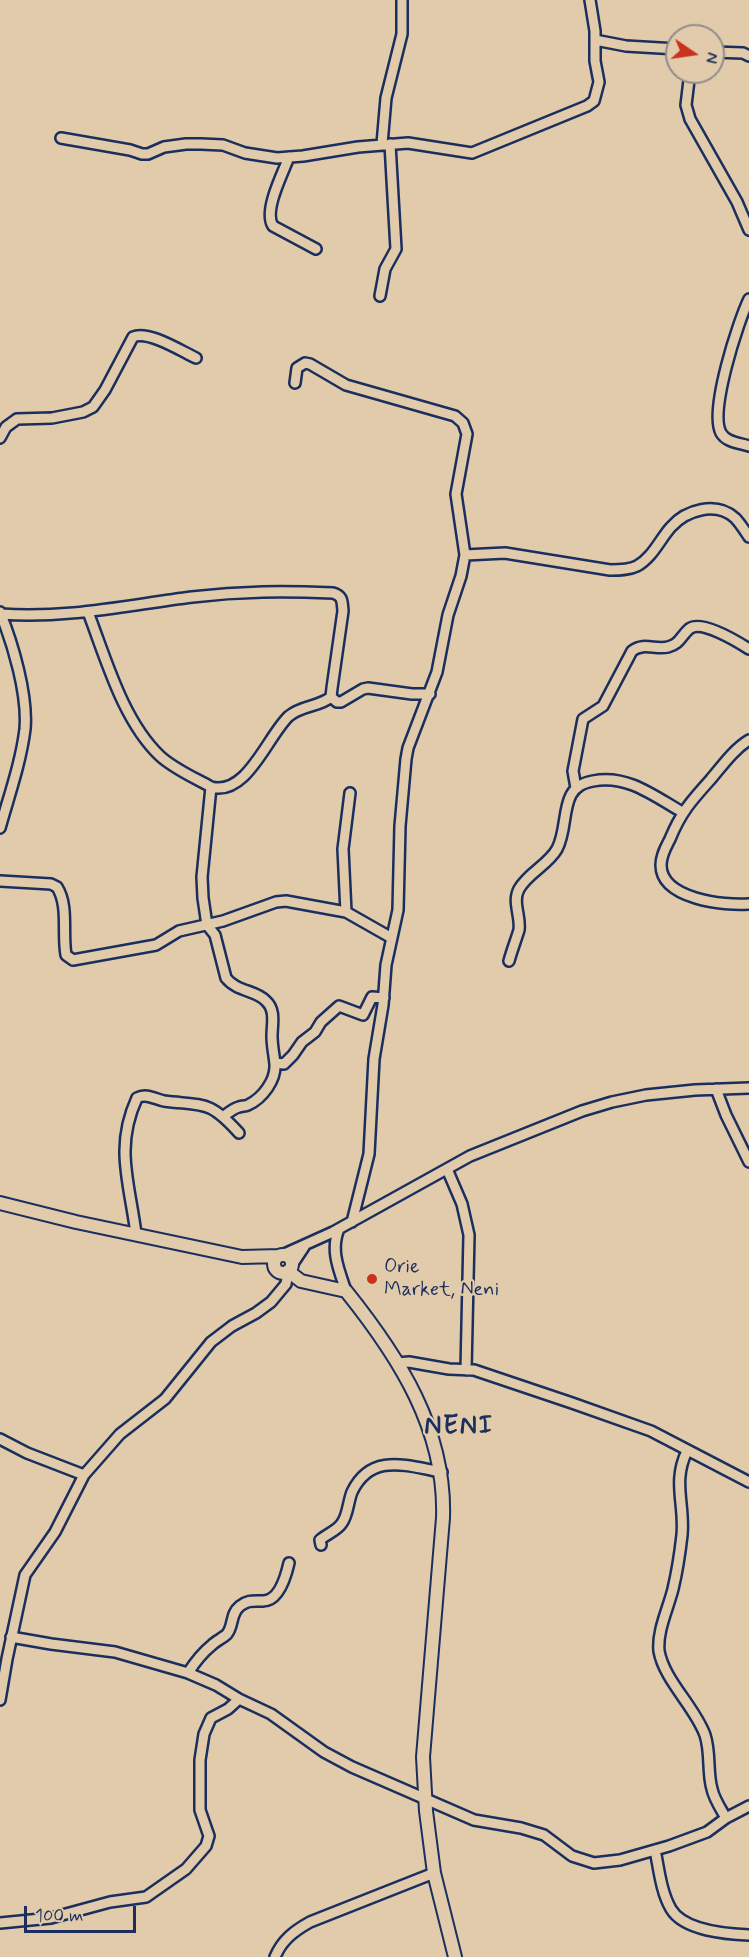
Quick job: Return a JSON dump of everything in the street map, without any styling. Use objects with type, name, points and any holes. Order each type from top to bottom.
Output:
[{"type":"main road","points":[[0,1203],[25,1211],[284,1265],[301,1281],[345,1291],[397,1363],[425,1416],[434,1440],[442,1472],[444,1492],[423,1757],[425,1800],[434,1873],[455,1957]]},
{"type":"street","points":[[380,296],[385,269],[396,249],[386,144],[386,98],[402,34],[402,0]]},
{"type":"street","points":[[61,138],[141,154],[148,154],[164,147],[201,144],[223,145],[245,153],[269,157],[289,157],[408,143],[472,153],[587,106],[594,101],[599,82],[590,0]]},
{"type":"street","points":[[595,40],[626,46],[665,48]]},
{"type":"street","points":[[725,52],[743,53],[749,56]]},
{"type":"street","points":[[689,84],[686,105],[690,119],[737,202],[749,230]]},
{"type":"street","points":[[289,157],[271,207],[271,222],[273,226],[316,249]]},
{"type":"street","points":[[749,298],[734,340],[717,407],[720,432],[725,439],[749,446]]},
{"type":"street","points":[[0,438],[6,427],[17,419],[52,418],[83,412],[93,407],[105,390],[133,337],[139,334],[151,337],[196,358]]},
{"type":"street","points":[[295,383],[297,368],[305,363],[310,364],[346,385],[460,419],[467,434],[456,494],[465,555],[461,576],[448,615],[437,672],[408,748],[406,759],[400,826],[398,910],[390,937],[384,998],[374,1059],[369,1154],[352,1221]]},
{"type":"street","points":[[465,555],[505,553],[610,570],[626,569],[637,566],[649,557],[681,517],[696,510],[710,509],[734,517],[749,537]]},
{"type":"street","points":[[0,828],[25,729],[20,677],[1,613],[29,615],[88,612],[251,591],[333,593],[339,595],[342,600],[343,611],[331,697],[322,703],[297,710],[287,718],[266,748],[236,783],[227,788],[211,787],[160,757],[138,728],[118,690],[88,612]]},
{"type":"street","points":[[576,788],[573,771],[583,719],[603,706],[628,658],[636,648],[672,646],[694,627],[715,632],[749,649]]},
{"type":"street","points":[[331,697],[341,702],[368,688],[430,694]]},
{"type":"street","points":[[749,740],[738,749],[682,812],[663,854],[663,873],[684,894],[700,900],[733,905],[749,904]]},
{"type":"street","points":[[509,961],[519,929],[517,895],[523,884],[557,850],[564,829],[568,805],[576,788],[595,780],[610,779],[628,782],[682,812]]},
{"type":"street","points":[[211,787],[202,878],[207,925],[214,935],[226,978],[230,984],[263,998],[271,1008],[273,1015],[274,1063],[270,1085],[260,1097],[247,1106],[237,1107],[224,1116]]},
{"type":"street","points":[[346,912],[343,849],[350,793]]},
{"type":"street","points":[[0,881],[51,884],[57,887],[64,905],[63,940],[66,955],[73,960],[156,945],[179,931],[223,921],[276,902],[297,902],[346,912],[390,937]]},
{"type":"street","points":[[274,1063],[284,1064],[289,1060],[302,1042],[309,1039],[321,1022],[339,1006],[363,1015],[372,997],[384,998]]},
{"type":"street","points":[[284,1265],[304,1247],[471,1156],[551,1122],[612,1102],[656,1094],[749,1088]]},
{"type":"street","points":[[716,1089],[749,1162]]},
{"type":"street","points":[[136,1234],[124,1161],[128,1125],[137,1098],[145,1096],[200,1104],[224,1116],[239,1133]]},
{"type":"street","points":[[447,1169],[462,1204],[469,1235],[466,1370]]},
{"type":"street","points":[[339,1229],[334,1246],[345,1291]]},
{"type":"street","points":[[284,1265],[304,1247]]},
{"type":"street","points":[[0,1700],[3,1658],[11,1637],[26,1575],[56,1532],[84,1475],[120,1434],[165,1399],[211,1342],[271,1302],[286,1284],[284,1265]]},
{"type":"street","points":[[397,1363],[409,1362],[449,1370],[474,1371],[651,1431],[749,1482]]},
{"type":"street","points":[[0,1439],[46,1461],[84,1475]]},
{"type":"street","points":[[687,1451],[681,1464],[679,1477],[682,1524],[679,1555],[660,1635],[660,1653],[668,1673],[705,1734],[712,1790],[726,1818]]},
{"type":"street","points":[[321,1545],[320,1540],[342,1525],[357,1483],[373,1468],[382,1464],[394,1464],[442,1472]]},
{"type":"street","points":[[188,1673],[201,1654],[228,1632],[234,1612],[240,1606],[253,1599],[262,1601],[274,1596],[284,1582],[289,1563]]},
{"type":"street","points":[[11,1637],[115,1652],[188,1673],[271,1714],[324,1752],[352,1767],[474,1820],[521,1828],[544,1835],[572,1856],[594,1863],[620,1860],[707,1832],[726,1818],[749,1806]]},
{"type":"street","points":[[0,1923],[51,1918],[110,1902],[146,1897],[186,1869],[206,1846],[209,1836],[200,1810],[200,1760],[204,1734],[211,1718],[228,1709],[239,1699]]},
{"type":"street","points":[[655,1850],[672,1911],[688,1922],[714,1933],[749,1935]]},
{"type":"street","points":[[275,1957],[286,1939],[295,1930],[310,1922],[434,1873]]},
{"type":"place","name":"Orie Market, Neni","points":[[372,1279]]},
{"type":"district","name":"NENI","points":[[459,1428]]}]
